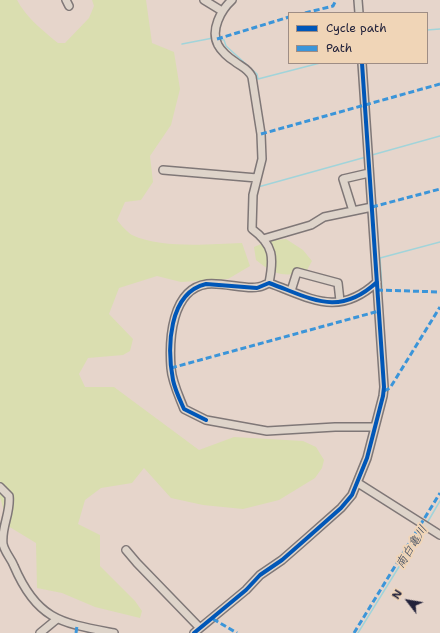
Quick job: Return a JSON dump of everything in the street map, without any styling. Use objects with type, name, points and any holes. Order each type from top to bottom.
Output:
[{"type":"street","points":[[204,0],[222,11]]},
{"type":"street","points":[[232,0],[222,11],[218,21],[216,35],[218,45],[234,62],[250,71],[252,77],[261,134],[262,159],[253,195],[251,220],[252,229],[263,239],[271,251],[273,259],[269,283]]},
{"type":"street","points":[[358,0],[359,12]]},
{"type":"street","points":[[194,633],[246,590],[260,575],[282,560],[341,508],[352,495],[358,483],[375,427],[384,387],[362,64]]},
{"type":"street","points":[[163,170],[257,178]]},
{"type":"street","points":[[353,211],[343,179],[369,173]]},
{"type":"street","points":[[263,239],[311,225],[324,218],[372,207]]},
{"type":"street","points":[[291,291],[298,272],[338,283],[340,301]]},
{"type":"street","points":[[375,427],[335,427],[267,431],[206,420],[184,409],[174,382],[171,368],[171,337],[173,320],[177,310],[186,295],[198,286],[215,283],[257,288],[269,283],[314,300],[331,302],[356,298],[365,293],[377,282]]},
{"type":"street","points":[[358,483],[440,535]]},
{"type":"street","points":[[0,487],[9,496],[10,507],[4,524],[3,553],[11,560],[20,580],[39,607],[57,620],[77,626],[114,633]]},
{"type":"street","points":[[126,550],[200,628]]},
{"type":"street","points":[[40,633],[57,620]]},
{"type":"green space","points":[[0,0],[17,0],[25,12],[41,29],[58,43],[65,43],[89,18],[94,6],[92,0],[146,0],[152,43],[174,52],[180,89],[171,125],[150,156],[153,182],[141,200],[125,202],[117,220],[132,235],[157,242],[186,245],[242,243],[250,266],[228,279],[181,282],[157,276],[119,288],[109,314],[133,339],[130,351],[123,355],[88,358],[79,374],[85,387],[114,387],[199,450],[234,437],[303,441],[316,447],[324,460],[322,468],[315,478],[279,500],[243,509],[203,505],[171,498],[144,468],[132,483],[101,488],[85,500],[78,524],[100,535],[100,566],[135,601],[142,611],[140,618],[95,607],[62,593],[37,588],[36,543],[8,526],[0,497]]},
{"type":"green space","points":[[286,239],[303,250],[312,261],[306,272],[279,274],[268,269],[256,260],[254,247],[268,241]]},
{"type":"waterway","points":[[428,30],[440,29]]},
{"type":"waterway","points":[[182,44],[213,38]]},
{"type":"waterway","points":[[219,39],[224,40],[226,46],[257,74],[258,79],[316,64]]},
{"type":"waterway","points":[[372,155],[440,136]]},
{"type":"waterway","points":[[258,187],[366,157]]},
{"type":"waterway","points":[[382,287],[380,258],[440,242]]},
{"type":"waterway","name":"南白亀川","points":[[427,523],[440,501]]},
{"type":"waterway","name":"南白亀川","points":[[358,633],[423,528]]},
{"type":"marked path","points":[[309,12],[333,6],[336,0]]},
{"type":"marked path","points":[[217,39],[288,17]]},
{"type":"marked path","points":[[261,134],[440,84]]},
{"type":"marked path","points":[[372,207],[440,189]]},
{"type":"marked path","points":[[377,290],[440,292]]},
{"type":"marked path","points":[[384,391],[390,388],[440,307]]},
{"type":"marked path","points":[[171,368],[379,311]]},
{"type":"marked path","points":[[354,633],[440,493]]},
{"type":"marked path","points":[[213,619],[237,633]]},
{"type":"marked path","points":[[76,633],[77,626]]},
{"type":"cycle path","points":[[194,633],[246,590],[260,575],[282,560],[341,508],[352,495],[367,458],[384,387],[362,64]]},
{"type":"cycle path","points":[[206,420],[184,409],[175,387],[171,367],[170,353],[173,323],[177,310],[184,298],[193,289],[206,284],[257,288],[269,283],[311,299],[324,302],[337,302],[350,299],[363,293],[377,282]]}]
